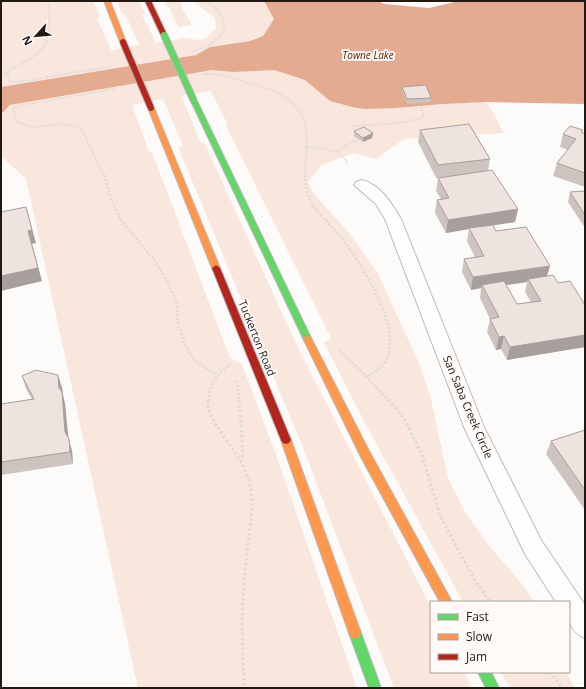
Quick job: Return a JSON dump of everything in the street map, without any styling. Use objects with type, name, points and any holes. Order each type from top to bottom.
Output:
[{"type":"main road","name":"Tuckerton Road","points":[[107,1],[292,455],[375,688]]},
{"type":"main road","points":[[148,1],[280,284],[322,369],[365,454],[445,601]]},
{"type":"main road","points":[[484,673],[492,688]]},
{"type":"street","name":"San Saba Creek Circle","points":[[362,185],[382,201],[392,219],[474,427],[533,547],[569,601]]},
{"type":"street","name":"San Saba Creek Circle","points":[[570,603],[585,626]]},
{"type":"path","points":[[1,73],[7,73]]},
{"type":"path","points":[[203,74],[212,73],[225,75],[270,89],[287,100],[301,114],[306,127],[305,187],[308,197],[313,206],[353,254],[372,287],[382,310],[390,342],[389,351],[381,366],[367,377]]},
{"type":"path","points":[[116,89],[13,108],[16,122],[33,127],[68,125],[82,130],[102,170],[110,200],[121,220],[155,261],[167,281],[177,303],[178,325],[185,344],[194,360],[216,375]]},
{"type":"path","points":[[355,130],[353,126],[420,119],[424,117],[421,106]]},
{"type":"path","points":[[336,152],[363,137],[359,133]]},
{"type":"path","points":[[305,147],[336,152],[345,156],[348,164]]},
{"type":"path","points":[[335,347],[367,377],[404,418],[422,455],[441,518],[474,578],[489,601]]},
{"type":"path","points":[[235,362],[216,375],[208,397],[208,408],[212,418],[240,460],[248,476],[253,501],[243,576],[241,627],[245,688]]},
{"type":"path","points":[[236,378],[243,455],[240,460]]},
{"type":"path","points":[[551,673],[562,688]]},
{"type":"shaded area","points":[[1,1],[93,1],[100,17],[97,18],[111,50],[139,45],[125,14],[122,14],[117,1],[139,1],[145,14],[142,15],[156,43],[184,38],[199,40],[205,39],[216,29],[215,18],[193,1],[264,1],[274,19],[263,36],[250,41],[210,47],[196,55],[1,87]]},
{"type":"shaded area","points":[[164,1],[181,1],[182,8],[192,25],[178,27],[169,7],[166,7]]},
{"type":"shaded area","points":[[212,70],[233,72],[274,70],[305,80],[330,101],[352,107],[397,108],[487,102],[504,133],[404,139],[376,159],[354,153],[322,165],[308,182],[315,195],[350,234],[378,274],[419,363],[430,395],[448,478],[466,514],[490,547],[523,585],[533,601],[462,601],[364,421],[324,343],[331,338],[226,126],[228,125],[211,91],[181,96],[201,143],[204,142],[299,350],[430,605],[430,673],[464,673],[472,688],[394,688],[302,445],[178,147],[183,146],[163,99],[132,105],[149,152],[152,152],[230,358],[242,364],[275,452],[357,688],[138,688],[26,179],[1,156],[1,114],[10,105]]},
{"type":"shaded area","points":[[502,673],[567,673],[574,688],[510,688]]},
{"type":"water","name":"Towne Lake","points":[[264,1],[378,1],[384,4],[429,8],[459,1],[585,1],[585,104],[487,102],[364,109],[330,101],[305,80],[274,70],[233,72],[212,70],[10,105],[1,114],[1,87],[196,55],[210,47],[250,41],[263,36],[274,19]]},
{"type":"building","points":[[426,85],[431,98],[407,99],[402,87]]},
{"type":"building","points":[[469,124],[490,159],[438,165],[420,130]]},
{"type":"building","points":[[570,126],[583,130],[581,132],[585,134],[585,173],[557,163],[576,139],[563,134]]},
{"type":"building","points":[[364,127],[373,133],[363,138],[354,131]]},
{"type":"building","points":[[492,170],[518,209],[448,220],[437,200],[449,198],[438,178]]},
{"type":"building","points":[[585,191],[585,215],[570,192]]},
{"type":"building","points":[[26,207],[32,230],[28,231],[38,268],[1,276],[1,212]]},
{"type":"building","points":[[493,225],[496,231],[526,227],[550,266],[473,277],[464,259],[484,256],[469,228]]},
{"type":"building","points":[[553,275],[558,283],[570,281],[585,305],[585,335],[510,347],[504,336],[499,337],[490,319],[499,317],[482,285],[504,281],[517,304],[541,301],[528,279]]},
{"type":"building","points":[[36,370],[58,375],[59,388],[62,392],[65,432],[69,439],[70,452],[1,462],[1,404],[34,399],[22,376]]},
{"type":"building","points":[[585,430],[585,490],[551,441]]},
{"type":"traffic: fast","points":[[164,35],[194,101]]},
{"type":"traffic: fast","points":[[194,101],[307,338]]},
{"type":"traffic: fast","points":[[355,633],[375,688]]},
{"type":"traffic: fast","points":[[485,673],[493,688]]},
{"type":"traffic: slow","points":[[107,1],[123,42]]},
{"type":"traffic: slow","points":[[151,108],[216,268]]},
{"type":"traffic: slow","points":[[307,338],[365,454],[445,601]]},
{"type":"traffic: slow","points":[[286,440],[355,633]]},
{"type":"traffic: jam","points":[[148,1],[164,35]]},
{"type":"traffic: jam","points":[[123,42],[151,108]]},
{"type":"traffic: jam","points":[[216,268],[286,440]]}]
